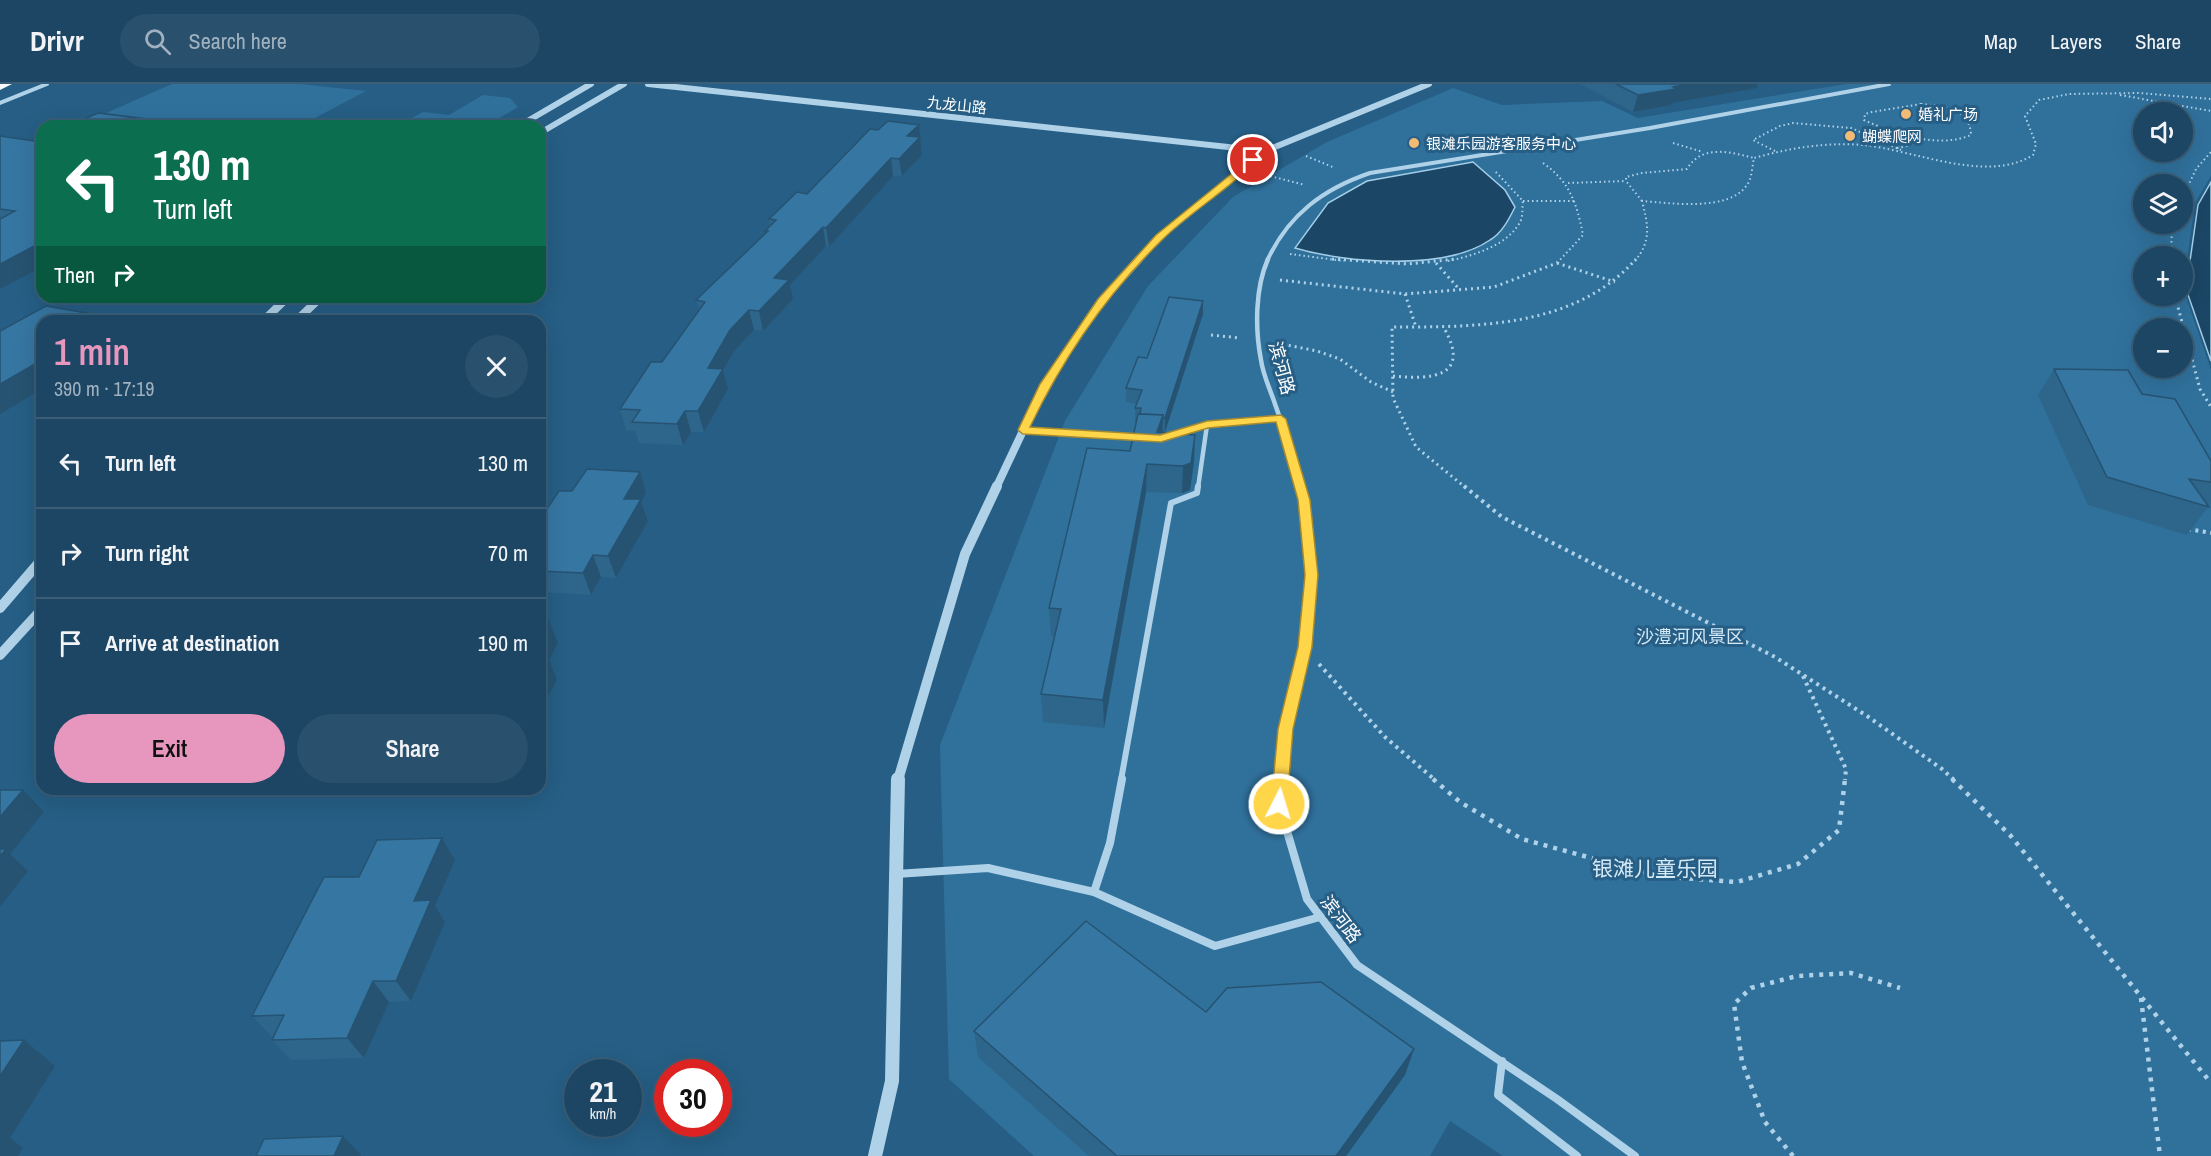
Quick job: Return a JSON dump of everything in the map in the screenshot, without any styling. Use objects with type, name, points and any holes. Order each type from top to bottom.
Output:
[{"type":"highway","points":[[0,87],[8,84]]},
{"type":"street","points":[[0,103],[47,84]]},
{"type":"street","points":[[529,120],[591,84]]},
{"type":"street","points":[[546,130],[624,84]]},
{"type":"street","name":"九龙山路","points":[[648,84],[1265,151]]},
{"type":"street","points":[[875,1156],[892,1081],[898,777],[965,554],[1045,384],[1101,301],[1160,237],[1265,151],[1429,84]]},
{"type":"street","name":"滨河路","points":[[1635,1156],[1502,1061],[1356,965],[1307,899],[1279,804],[1285,729],[1305,647],[1312,575],[1304,500],[1281,419],[1261,362],[1258,340],[1262,278],[1277,240],[1297,216],[1328,190],[1370,173],[1477,157],[1888,84]]},
{"type":"street","points":[[269,315],[282,303]]},
{"type":"street","points":[[302,315],[315,303]]},
{"type":"street","points":[[1161,438],[1207,425],[1281,419]]},
{"type":"street","points":[[1094,892],[1110,843],[1171,503],[1197,493],[1207,425]]},
{"type":"street","points":[[1023,430],[1149,438]]},
{"type":"street","points":[[0,608],[36,566]]},
{"type":"street","points":[[0,655],[36,616]]},
{"type":"street","points":[[896,874],[988,868],[1094,892],[1215,946],[1320,917]]},
{"type":"street","points":[[1502,1061],[1498,1095],[1576,1156]]},
{"type":"path","points":[[2109,93],[2211,111]]},
{"type":"path","points":[[1626,181],[1626,177],[1642,173],[1687,169],[1691,159],[1704,152],[1722,151],[1754,158],[1775,152],[1826,144],[1876,147],[1984,166],[2016,165],[2033,154],[2036,144],[2025,116],[2039,100],[2069,94],[2109,93],[2140,93],[2211,99]]},
{"type":"path","points":[[1897,148],[1908,146],[1891,138],[1910,135],[1964,140],[1971,135],[1972,126],[1968,117],[1941,106],[1921,104],[1865,114],[1864,120],[1875,126],[1910,135]]},
{"type":"path","points":[[1775,152],[1753,140],[1780,126],[1793,123],[1851,128],[1908,153]]},
{"type":"path","points":[[1278,145],[1358,177]]},
{"type":"path","points":[[1262,278],[1406,294],[1494,287],[1557,263],[1583,236],[1577,201],[1568,183],[1550,167],[1521,149]]},
{"type":"path","points":[[2193,176],[2211,152]]},
{"type":"path","points":[[1272,251],[1382,265],[1436,263],[1468,258],[1504,242],[1521,220],[1523,201],[1503,177],[1477,157]]},
{"type":"path","points":[[1642,201],[1718,203],[1742,192],[1748,185],[1754,158]]},
{"type":"path","points":[[1242,169],[1328,190]]},
{"type":"path","points":[[1568,183],[1626,181]]},
{"type":"path","points":[[1626,181],[1642,201],[1649,228],[1645,249],[1615,282],[1586,299],[1543,314],[1497,325],[1444,328],[1392,327],[1393,398],[1416,447],[1502,517],[1775,657],[1867,716],[1942,769],[2010,835],[2211,1083]]},
{"type":"path","points":[[1523,201],[1577,201]]},
{"type":"path","points":[[1436,263],[1460,289]]},
{"type":"path","points":[[1557,263],[1615,282]]},
{"type":"path","points":[[1406,294],[1416,327]]},
{"type":"path","points":[[2178,306],[2200,389],[2211,407]]},
{"type":"path","points":[[1393,376],[1425,380],[1443,372],[1452,364],[1455,353],[1444,328]]},
{"type":"path","points":[[1211,335],[1308,349],[1340,359],[1371,382],[1393,392]]},
{"type":"path","points":[[2183,528],[2211,533]]},
{"type":"path","points":[[1305,647],[1385,738],[1460,802],[1522,839],[1657,876],[1737,882],[1798,864],[1839,830],[1846,769],[1803,676]]},
{"type":"path","points":[[1793,1156],[1765,1122],[1749,1082],[1742,1062],[1734,1004],[1750,988],[1797,976],[1851,973],[1900,988]]},
{"type":"path","points":[[2141,997],[2160,1156]]},
{"type":"green space","points":[[172,84],[300,84],[366,91],[311,120],[164,120],[106,113]]},
{"type":"green space","name":"沙澧河风景区","points":[[1846,84],[2211,84],[2211,176],[2195,203],[2193,217],[2193,174],[2133,174],[2133,234],[2191,234],[2189,246],[2133,246],[2133,306],[2189,306],[2211,370],[2211,1156],[1503,1156],[1450,1121],[1430,1156],[1034,1156],[949,1079],[940,745],[1065,421],[1148,286],[1233,197],[1327,142],[1453,88],[1502,105],[1602,101],[1638,118]]},
{"type":"green space","points":[[483,95],[510,98],[518,107],[496,120],[408,120],[423,112],[449,115]]},
{"type":"shaded area","points":[[1473,162],[1505,190],[1515,207],[1498,234],[1471,250],[1422,260],[1395,261],[1341,257],[1295,248],[1328,203],[1367,181]]},
{"type":"shaded area","points":[[2211,182],[2211,361],[2192,306],[2192,246],[2198,205]]},
{"type":"building","points":[[1616,84],[1688,84],[1673,87],[1676,89],[1638,95]]},
{"type":"building","points":[[98,113],[152,120],[82,120]]},
{"type":"building","points":[[888,121],[919,125],[907,136],[920,137],[899,159],[891,158],[826,228],[823,227],[774,278],[789,280],[759,311],[749,310],[730,330],[708,368],[723,369],[698,411],[685,411],[677,424],[632,422],[640,410],[620,409],[651,362],[662,362],[705,302],[696,300],[768,231],[765,231],[776,220],[769,219],[797,192],[807,194],[870,129],[878,130]]},
{"type":"building","points":[[0,136],[36,140],[36,245],[0,264],[0,219],[15,211],[0,209]]},
{"type":"building","points":[[1169,297],[1203,301],[1165,418],[1163,418],[1163,415],[1140,414],[1141,408],[1135,408],[1142,390],[1126,388],[1138,357],[1147,358]]},
{"type":"building","points":[[46,306],[98,315],[36,315],[36,363],[0,384],[0,331]]},
{"type":"building","points":[[2054,369],[2128,370],[2142,394],[2175,399],[2211,461],[2211,482],[2189,479],[2209,507],[2107,477]]},
{"type":"building","points":[[1138,414],[1163,415],[1157,432],[1195,435],[1191,463],[1183,466],[1147,464],[1103,700],[1041,694],[1061,609],[1049,608],[1087,448],[1130,451]]},
{"type":"building","points":[[587,469],[640,472],[624,499],[641,499],[608,556],[593,555],[583,573],[546,571],[546,510],[559,491],[572,491]]},
{"type":"building","points":[[0,790],[23,790],[0,817]]},
{"type":"building","points":[[442,838],[414,901],[431,900],[396,981],[373,981],[347,1038],[272,1040],[284,1015],[252,1016],[324,877],[359,877],[377,840]]},
{"type":"building","points":[[1086,921],[1206,1012],[1227,988],[1321,982],[1414,1049],[1336,1156],[1117,1156],[974,1031]]},
{"type":"building","points":[[24,1040],[0,1076],[0,1041]]},
{"type":"building","points":[[343,1136],[334,1156],[256,1156],[264,1139]]},
{"type":"place","name":"婚礼广场","points":[[1906,114]]},
{"type":"place","name":"蝴蝶爬网","points":[[1850,136]]},
{"type":"place","name":"银滩乐园游客服务中心","points":[[1414,143]]},
{"type":"route","points":[[1253,160],[1160,237],[1101,301],[1045,384],[1023,430],[1161,438],[1207,425],[1281,419],[1304,500],[1312,575],[1305,647],[1285,729],[1279,804]]},
{"type":"park label","name":"银滩儿童乐园","points":[[1655,868]]}]
